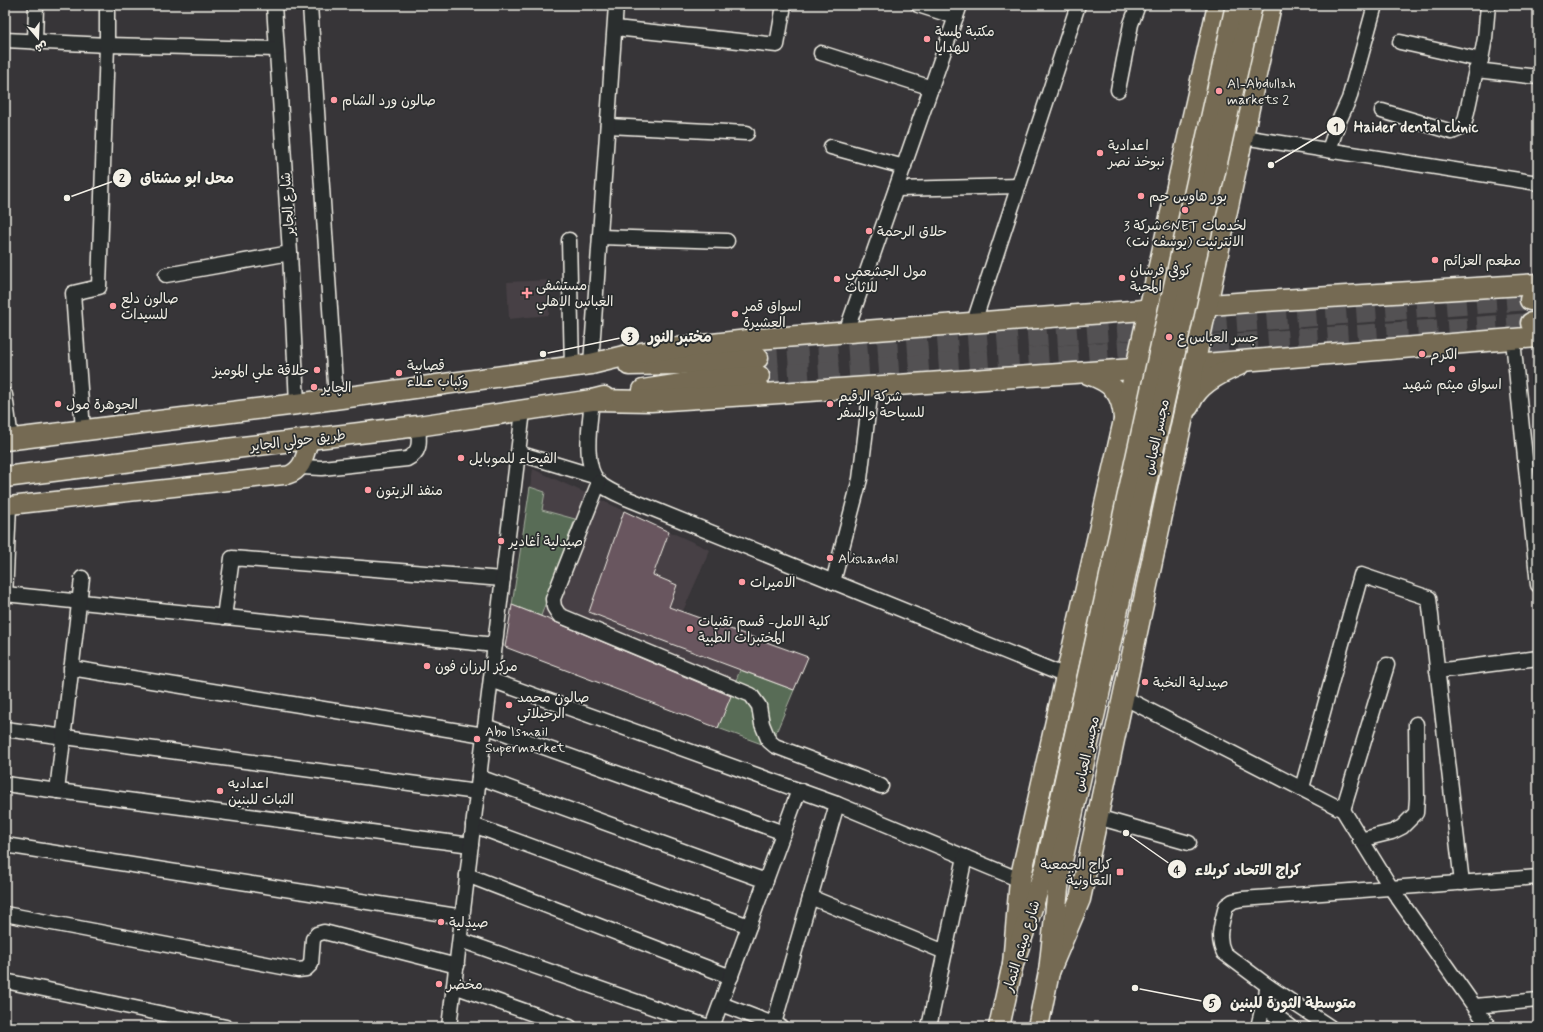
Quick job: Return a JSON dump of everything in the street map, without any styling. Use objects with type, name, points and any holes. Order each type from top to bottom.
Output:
[{"type":"highway","points":[[1013,964],[1020,880],[1218,5]]},
{"type":"highway","name":"مجسر العباس","points":[[1053,868],[1236,5]]},
{"type":"highway","name":"مجسر العباس","points":[[1053,868],[1252,5]]},
{"type":"highway","points":[[1049,972],[1080,899],[1271,5]]},
{"type":"highway","points":[[1103,313],[1119,307],[1141,295],[1149,286],[1158,268]]},
{"type":"highway","points":[[1214,273],[1215,281],[1223,292],[1238,299],[1250,302]]},
{"type":"highway","points":[[8,439],[336,399],[581,365],[628,355],[703,344],[1250,302],[1535,294]]},
{"type":"highway","points":[[592,400],[652,401],[871,388],[1254,361],[1513,340],[1536,328]]},
{"type":"highway","points":[[1182,422],[1194,396],[1201,388],[1225,372],[1241,364],[1254,361]]},
{"type":"highway","points":[[581,365],[759,367],[592,400]]},
{"type":"highway","points":[[1086,373],[1109,383],[1116,391],[1123,406],[1124,421]]},
{"type":"highway","name":"طريق حولي الجاير","points":[[5,477],[418,426],[592,400]]},
{"type":"highway","name":"شارع ميثم التمار","points":[[999,1027],[1013,964],[1053,868]]},
{"type":"highway","name":"شارع ميثم التمار","points":[[1038,1027],[1049,972],[1053,868]]},
{"type":"main road","points":[[7,506],[288,475],[297,471],[301,467],[310,439]]},
{"type":"street","points":[[36,5],[36,42]]},
{"type":"street","points":[[83,430],[73,293],[99,287],[107,45],[106,5]]},
{"type":"street","name":"شارع الجاير","points":[[274,5],[290,253],[297,404]]},
{"type":"street","points":[[310,5],[336,399]]},
{"type":"street","points":[[581,365],[600,237],[616,5]]},
{"type":"street","points":[[615,28],[777,45],[784,5]]},
{"type":"street","points":[[846,332],[958,11],[918,5]]},
{"type":"street","points":[[974,322],[1078,5]]},
{"type":"street","points":[[1118,90],[1131,24],[1138,5]]},
{"type":"street","points":[[1329,150],[1338,123],[1349,99],[1375,5]]},
{"type":"street","points":[[1382,110],[1452,132],[1459,129],[1465,122],[1479,65],[1485,38],[1488,5]]},
{"type":"street","points":[[5,40],[107,45],[276,49]]},
{"type":"street","points":[[1400,42],[1479,65],[1538,77]]},
{"type":"street","points":[[821,53],[932,88]]},
{"type":"street","points":[[608,126],[748,133]]},
{"type":"street","points":[[1243,136],[1538,183]]},
{"type":"street","points":[[831,147],[904,167]]},
{"type":"street","points":[[896,189],[1019,186]]},
{"type":"street","points":[[600,237],[727,241]]},
{"type":"street","points":[[569,240],[581,365]]},
{"type":"street","points":[[166,275],[290,253]]},
{"type":"street","points":[[1513,340],[1538,585]]},
{"type":"street","points":[[833,582],[860,479],[871,388]]},
{"type":"street","points":[[5,395],[8,439]]},
{"type":"street","points":[[592,400],[589,457],[596,479],[553,598],[554,607],[559,615],[751,695],[759,706],[762,724],[769,741],[775,746],[881,786]]},
{"type":"street","points":[[449,1027],[523,411]]},
{"type":"street","points":[[301,467],[322,468],[407,459],[413,456],[418,449],[418,426]]},
{"type":"street","points":[[518,453],[596,479],[605,488],[626,498],[1066,676]]},
{"type":"street","points":[[7,506],[5,595],[495,645]]},
{"type":"street","points":[[224,617],[232,558],[503,579]]},
{"type":"street","points":[[1302,788],[1360,575],[1429,598],[1462,883]]},
{"type":"street","points":[[57,791],[82,578]]},
{"type":"street","points":[[1437,671],[1538,658]]},
{"type":"street","points":[[1343,810],[1387,665]]},
{"type":"street","points":[[71,668],[485,730],[784,833]]},
{"type":"street","points":[[491,680],[837,804],[1020,880]]},
{"type":"street","points":[[1123,697],[1343,810],[1360,840],[1391,888],[1489,1027]]},
{"type":"street","points":[[1360,840],[1392,832],[1402,827],[1416,812],[1416,724]]},
{"type":"street","points":[[5,729],[477,792]]},
{"type":"street","points":[[479,777],[766,881]]},
{"type":"street","points":[[5,784],[471,846]]},
{"type":"street","points":[[712,1027],[799,790]]},
{"type":"street","points":[[721,1004],[776,1026],[810,897],[837,804]]},
{"type":"street","points":[[1097,817],[1189,843]]},
{"type":"street","points":[[473,825],[749,926]]},
{"type":"street","points":[[5,845],[462,917]]},
{"type":"street","points":[[929,1027],[965,857]]},
{"type":"street","points":[[467,875],[731,977]]},
{"type":"street","points":[[1330,1027],[1268,986],[1224,952],[1220,945],[1219,937],[1226,906],[1233,901],[1242,899],[1538,877]]},
{"type":"street","points":[[810,897],[945,952]]},
{"type":"street","points":[[5,914],[298,970],[306,969],[311,964],[313,939],[317,934],[324,932],[457,966]]},
{"type":"street","points":[[460,940],[709,1027]]},
{"type":"street","points":[[5,981],[226,1027]]},
{"type":"street","points":[[454,986],[570,1027]]},
{"type":"street","points":[[1258,1027],[1268,986]]},
{"type":"street","points":[[1475,1006],[1538,1000]]},
{"type":"street","points":[[1263,1006],[1291,1027]]},
{"type":"shaded area","points":[[548,280],[549,315],[509,319],[507,282]]},
{"type":"shaded area","points":[[533,469],[710,550],[683,611],[808,657],[770,747],[505,647]]},
{"type":"green space","points":[[530,487],[545,492],[542,510],[575,519],[541,616],[512,605]]},
{"type":"green space","points":[[740,670],[794,690],[770,747],[718,728]]},
{"type":"building","points":[[624,511],[669,532],[653,575],[677,585],[669,607],[808,657],[794,690],[589,612]]},
{"type":"building","points":[[512,605],[731,696],[718,728],[505,647]]},
{"type":"tunnel","points":[[758,358],[1530,300]]},
{"type":"tunnel","points":[[759,376],[1531,323]]},
{"type":"place","name":"مكتبة لمسة للهدايا","points":[[927,39]]},
{"type":"place","name":"Al-Abdullah markets 2","points":[[1219,91]]},
{"type":"place","name":"صالون ورد الشام","points":[[334,100]]},
{"type":"place","name":"اعدادية نبوخذ نصر","points":[[1100,153]]},
{"type":"place","name":"Haider dental clinic","points":[[1271,165]]},
{"type":"place","name":"بور هاوس جم","points":[[1141,196]]},
{"type":"place","name":"محل ابو مشتاق","points":[[67,198]]},
{"type":"place","name":"شركة 3GNET لخدمات الانترنيت (يوسف نت)","points":[[1185,210]]},
{"type":"place","name":"حلاق الرحمة","points":[[869,231]]},
{"type":"place","name":"مطعم العزائم","points":[[1435,260]]},
{"type":"place","name":"كوفي فرسان المحبة","points":[[1122,278]]},
{"type":"place","name":"مول الجشعمي للاثاث","points":[[837,279]]},
{"type":"place","name":"مستشفى العباس الاهلي","points":[[527,293]]},
{"type":"place","name":"صالون دلع للسيدات","points":[[113,306]]},
{"type":"place","name":"اسواق قمر العشيرة","points":[[735,314]]},
{"type":"place","name":"جسر العباس ع","points":[[1169,337]]},
{"type":"place","name":"مختبر النور","points":[[543,354]]},
{"type":"place","name":"الكرم","points":[[1422,354]]},
{"type":"place","name":"اسواق ميثم شهيد","points":[[1452,369]]},
{"type":"place","name":"حلاقة علي الموميز","points":[[317,370]]},
{"type":"place","name":"قصابية وكباب عـلاء","points":[[399,373]]},
{"type":"place","name":"الچاير","points":[[314,387]]},
{"type":"place","name":"الجوهرة مول","points":[[58,404]]},
{"type":"place","name":"شركة الرقيم للسياحة والسفر","points":[[830,404]]},
{"type":"place","name":"الفيحاء للموبايل","points":[[461,458]]},
{"type":"place","name":"منفذ الزيتون","points":[[368,490]]},
{"type":"place","name":"صيدلية أغادير","points":[[501,541]]},
{"type":"place","name":"Alishandal","points":[[830,558]]},
{"type":"place","name":"الاميرات","points":[[742,582]]},
{"type":"place","name":"كلية الامل- قسم تقنيات المختبرات الطبية","points":[[690,629]]},
{"type":"place","name":"مركز الرزان فون","points":[[427,666]]},
{"type":"place","name":"صيدلية النخبة","points":[[1145,682]]},
{"type":"place","name":"صالون محمد الرحيلاتي","points":[[509,705]]},
{"type":"place","name":"Abo Ismail Supermarket","points":[[477,739]]},
{"type":"place","name":"اعداديه الثبات للبنين","points":[[220,791]]},
{"type":"place","name":"كراج الاتحاد كربلاء","points":[[1126,833]]},
{"type":"place","name":"كراج الجمعية التعاونية","points":[[1120,872]]},
{"type":"place","name":"صيدلية","points":[[441,922]]},
{"type":"place","name":"مخضر","points":[[439,984]]},
{"type":"place","name":"متوسطة الثورة للبنين","points":[[1135,988]]}]
